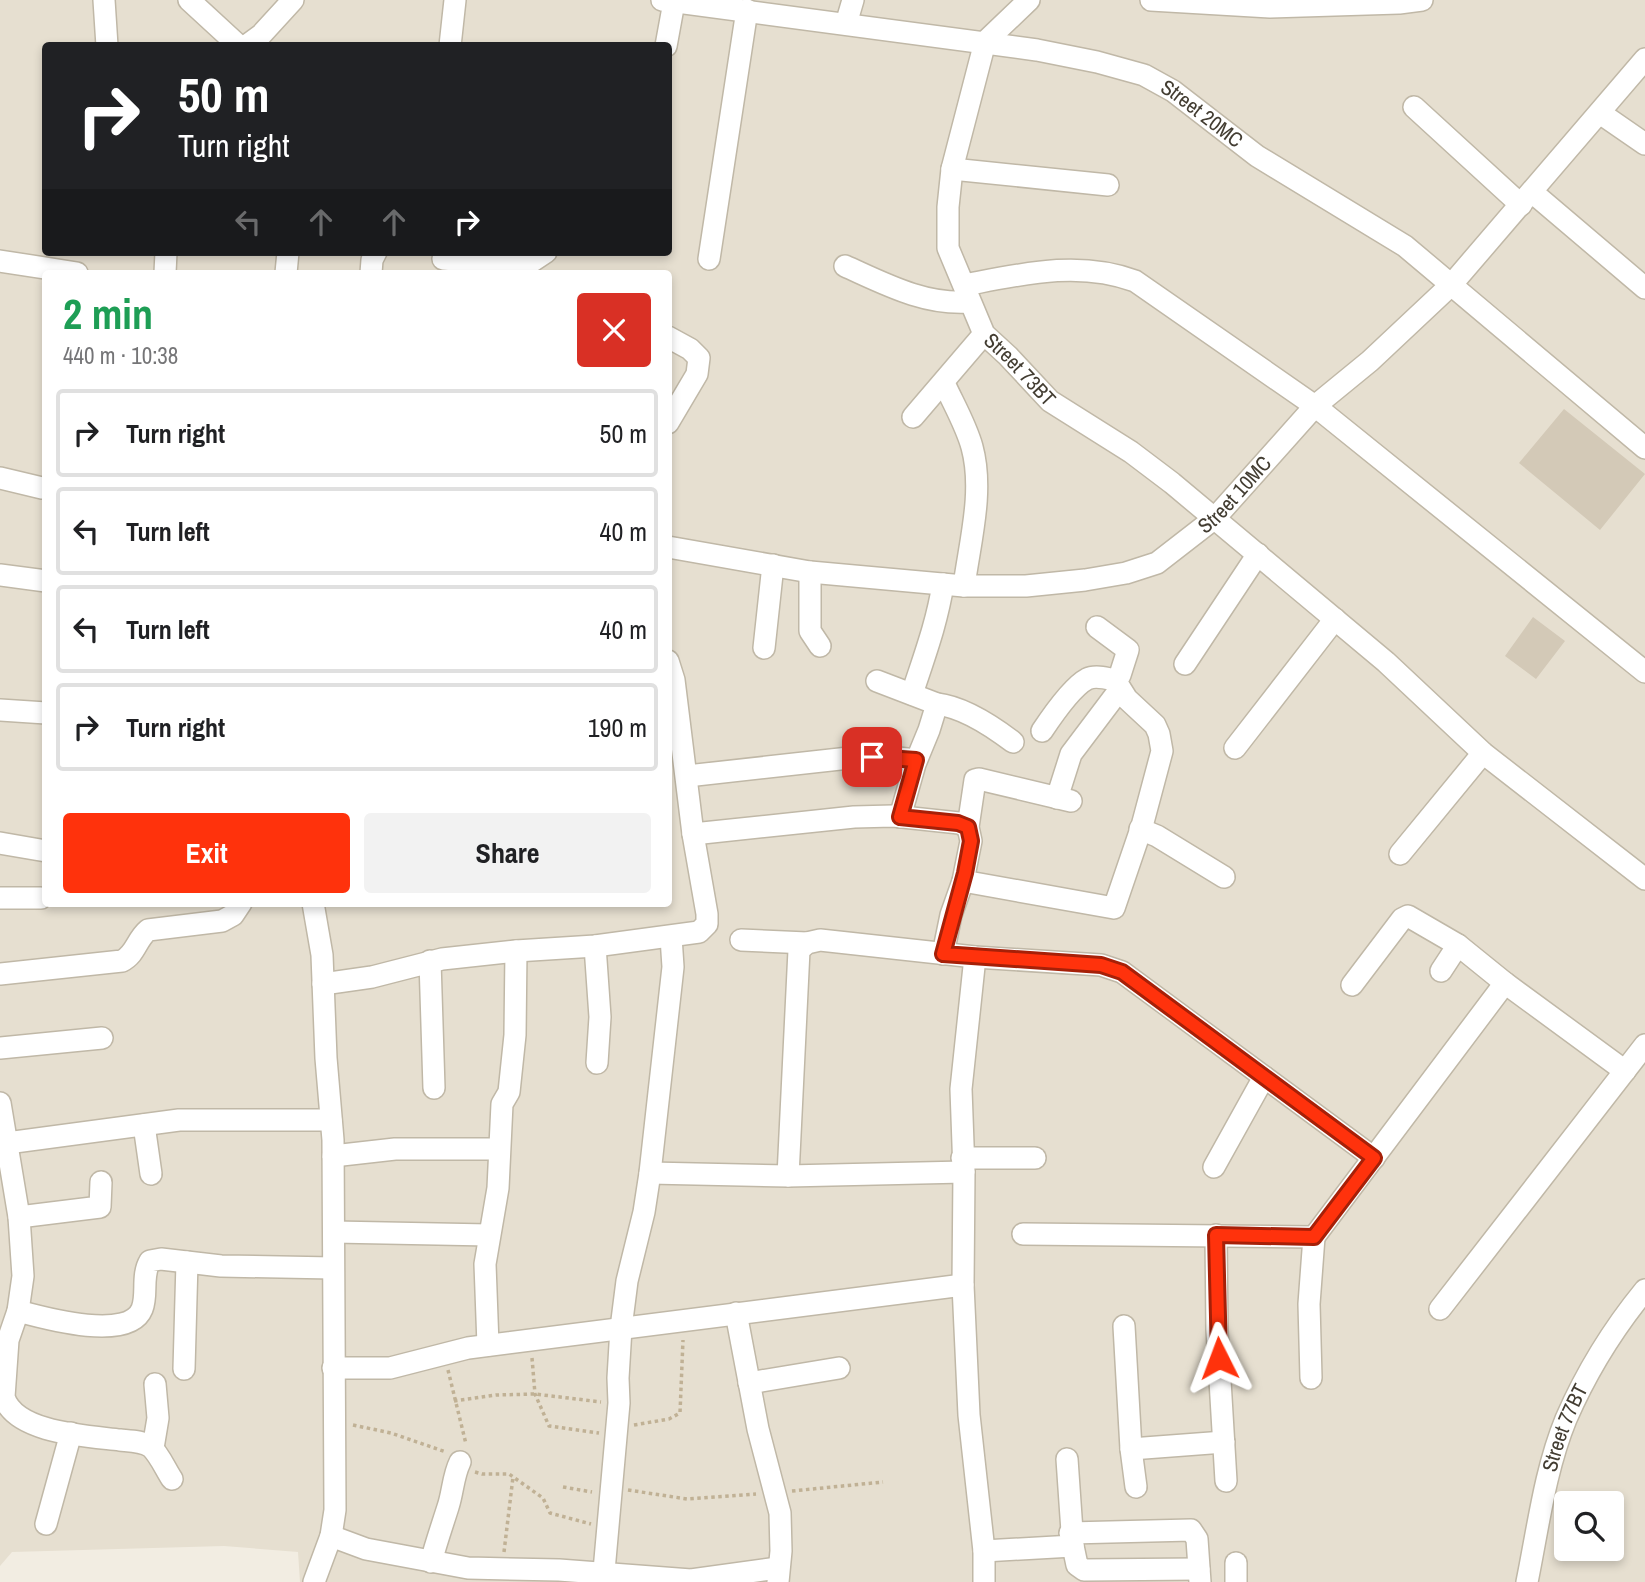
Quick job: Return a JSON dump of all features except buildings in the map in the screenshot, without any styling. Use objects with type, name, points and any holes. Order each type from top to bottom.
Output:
[{"type":"street","points":[[104,0],[107,42]]},
{"type":"street","points":[[189,0],[235,42]]},
{"type":"street","points":[[251,42],[293,0]]},
{"type":"street","points":[[450,42],[455,0]]},
{"type":"street","points":[[846,24],[853,0]]},
{"type":"street","points":[[985,42],[1029,0]]},
{"type":"street","points":[[1151,0],[1386,4],[1422,0]]},
{"type":"street","points":[[666,42],[668,1]]},
{"type":"street","name":"Street 20MC","points":[[668,1],[740,6],[846,24],[985,42],[1097,62],[1144,75],[1173,91],[1257,156],[1405,246],[1645,448]]},
{"type":"street","points":[[709,259],[740,6]]},
{"type":"street","name":"Street 73BT","points":[[985,42],[952,169],[948,207],[948,247],[984,334],[1050,401],[1131,452],[1215,518],[1386,662],[1483,752],[1645,878]]},
{"type":"street","name":"Street 10MC","points":[[672,548],[810,572],[953,585],[1026,586],[1126,573],[1157,563],[1215,518],[1315,406],[1370,361],[1452,284],[1600,113],[1642,70]]},
{"type":"street","points":[[1413,107],[1526,199],[1645,288]]},
{"type":"street","points":[[1600,113],[1645,144]]},
{"type":"street","points":[[952,169],[1108,185]]},
{"type":"street","points":[[443,261],[517,265],[531,262],[540,256]]},
{"type":"street","points":[[0,261],[58,270]]},
{"type":"street","points":[[845,266],[916,297],[958,303],[967,293],[1030,272],[1084,269],[1112,272],[1135,281],[1315,406],[1645,672]]},
{"type":"street","points":[[913,417],[984,334]]},
{"type":"street","points":[[672,339],[690,349],[699,358],[697,374],[672,415]]},
{"type":"street","points":[[912,694],[939,611],[953,585],[975,511],[976,477],[972,446],[943,383]]},
{"type":"street","points":[[0,478],[42,488]]},
{"type":"street","points":[[1185,664],[1258,554]]},
{"type":"street","points":[[764,648],[774,565]]},
{"type":"street","points":[[810,572],[810,631],[820,646]]},
{"type":"street","points":[[0,575],[42,580]]},
{"type":"street","points":[[1235,748],[1335,619]]},
{"type":"street","points":[[943,954],[971,841],[968,827],[975,780],[1064,799],[1070,754],[1117,685],[1128,650],[1097,627]]},
{"type":"street","points":[[323,984],[372,977],[430,961],[516,951],[595,946],[699,932],[707,924],[707,914],[681,784],[672,674]]},
{"type":"street","points":[[963,881],[1114,908],[1162,751],[1155,725],[1117,685],[1100,677],[1087,679],[1060,705],[1042,731]]},
{"type":"street","points":[[877,681],[937,704],[947,705],[992,727],[1013,742]]},
{"type":"street","points":[[900,817],[916,760],[937,704]]},
{"type":"street","points":[[0,710],[42,713]]},
{"type":"street","points":[[1400,854],[1483,752]]},
{"type":"street","points":[[681,784],[849,758],[896,757],[916,760]]},
{"type":"street","points":[[692,834],[854,817],[900,817],[958,823],[968,827]]},
{"type":"street","points":[[1140,830],[1157,836],[1224,877]]},
{"type":"street","points":[[0,843],[42,850]]},
{"type":"street","points":[[0,898],[41,898]]},
{"type":"street","points":[[0,974],[122,961],[135,951],[138,942],[148,930],[222,921],[233,915],[238,907]]},
{"type":"street","points":[[314,907],[323,984],[333,1156],[335,1510],[331,1536],[314,1582]]},
{"type":"street","points":[[1352,985],[1402,919],[1408,916],[1458,945],[1625,1071]]},
{"type":"street","points":[[604,1578],[617,1421],[621,1328],[627,1281],[644,1212],[650,1173],[673,967],[671,937]]},
{"type":"street","points":[[741,940],[807,943],[820,940],[975,957],[1101,965],[1122,972],[1374,1158]]},
{"type":"street","points":[[788,1176],[797,964],[799,950],[807,943]]},
{"type":"street","points":[[1441,971],[1458,945]]},
{"type":"street","points":[[595,946],[600,1017],[597,1063]]},
{"type":"street","points":[[488,1345],[485,1264],[497,1199],[502,1104],[509,1092],[515,1035],[516,951]]},
{"type":"street","points":[[975,957],[961,1089],[963,1285],[969,1415],[984,1551],[984,1582]]},
{"type":"street","points":[[430,961],[434,1088]]},
{"type":"street","points":[[1311,1378],[1309,1304],[1314,1237],[1505,983]]},
{"type":"street","points":[[0,1048],[102,1038]]},
{"type":"street","points":[[1440,1309],[1645,1045]]},
{"type":"street","points":[[1214,1167],[1264,1077]]},
{"type":"street","points":[[0,1103],[7,1143],[12,1210],[23,1276],[18,1311],[4,1339],[3,1406],[29,1423],[71,1433],[141,1442],[153,1448],[172,1479]]},
{"type":"street","points":[[7,1143],[179,1120],[331,1120]]},
{"type":"street","points":[[144,1125],[152,1174]]},
{"type":"street","points":[[333,1156],[395,1149],[499,1149]]},
{"type":"street","points":[[650,1173],[788,1176],[1035,1158]]},
{"type":"street","points":[[12,1210],[100,1206],[101,1182]]},
{"type":"street","points":[[334,1232],[489,1235]]},
{"type":"street","points":[[1023,1234],[1314,1237]]},
{"type":"street","points":[[1216,1235],[1217,1331],[1226,1481]]},
{"type":"street","points":[[18,1311],[48,1319],[107,1326],[129,1323],[137,1319],[143,1307],[146,1269],[150,1261],[161,1259],[256,1268],[333,1268]]},
{"type":"street","points":[[184,1369],[187,1262]]},
{"type":"street","points":[[333,1368],[390,1368],[488,1345],[963,1285]]},
{"type":"street","name":"Street 77BT","points":[[1527,1582],[1549,1473],[1566,1420],[1593,1364],[1645,1290]]},
{"type":"street","points":[[331,1536],[366,1549],[497,1572],[691,1580],[778,1575],[781,1551],[780,1513],[758,1429],[736,1313]]},
{"type":"street","points":[[1124,1326],[1131,1449],[1136,1488]]},
{"type":"street","points":[[749,1383],[839,1368]]},
{"type":"street","points":[[153,1448],[158,1418],[155,1384]]},
{"type":"street","points":[[46,1524],[71,1433]]},
{"type":"street","points":[[1131,1449],[1224,1441]]},
{"type":"street","points":[[984,1551],[1071,1539],[1191,1530],[1197,1539],[1200,1576],[1084,1570],[1077,1565],[1071,1539],[1068,1459]]},
{"type":"street","points":[[431,1562],[460,1462]]},
{"type":"path","points":[[454,1401],[496,1395],[535,1394],[562,1399],[617,1421],[640,1426],[669,1419],[680,1413],[683,1320]]},
{"type":"path","points":[[531,1340],[535,1394],[549,1426],[617,1421]]},
{"type":"path","points":[[443,1354],[467,1447],[460,1462]]},
{"type":"path","points":[[497,1572],[513,1477]]},
{"type":"path","points":[[563,1487],[687,1499],[883,1482]]},
{"type":"shaded area","points":[[0,0],[1645,0],[1645,1582],[300,1582],[298,1552],[224,1546],[12,1552],[0,1566]]},
{"type":"route","points":[[872,757],[916,760],[900,817],[958,823],[968,827],[971,841],[965,873],[951,915],[943,954],[1101,965],[1122,972],[1374,1158],[1314,1237],[1216,1235],[1219,1358]]}]
